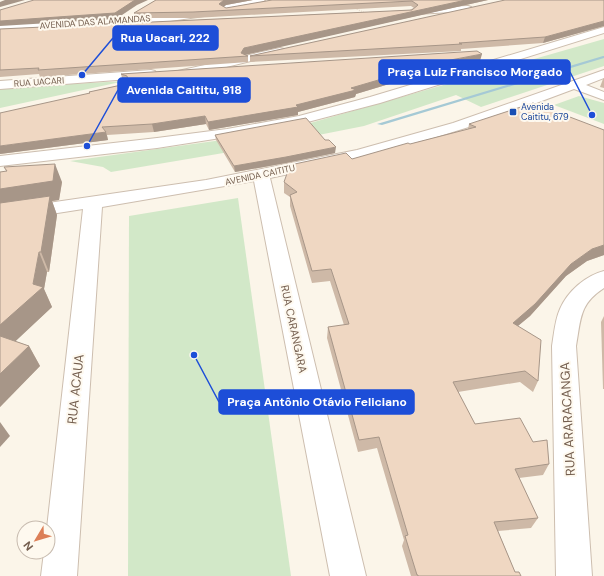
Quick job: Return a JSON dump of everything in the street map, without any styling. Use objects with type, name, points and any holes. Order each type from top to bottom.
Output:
[{"type":"street","name":"AVENIDA DAS ALAMANDAS","points":[[0,30],[179,17],[266,1]]},
{"type":"street","points":[[367,13],[472,8],[408,22]]},
{"type":"street","points":[[124,22],[132,14]]},
{"type":"street","points":[[124,22],[209,22]]},
{"type":"street","points":[[0,161],[157,143],[300,120],[375,100],[604,30]]},
{"type":"street","points":[[124,87],[294,47]]},
{"type":"street","points":[[486,54],[533,51]]},
{"type":"street","name":"RUA UACARI","points":[[0,85],[263,67]]},
{"type":"street","name":"AVENIDA CAITITU","points":[[0,216],[93,203],[261,175],[350,156],[410,140],[525,103],[604,74]]},
{"type":"street","points":[[574,85],[604,96]]},
{"type":"street","points":[[525,103],[546,111]]},
{"type":"street","name":"RUA CARANGARA","points":[[261,175],[348,576]]},
{"type":"street","name":"RUA ACAUA","points":[[59,576],[93,203]]},
{"type":"street","name":"RUA ARARACANGA","points":[[574,576],[564,346],[571,310],[585,290],[604,278]]},
{"type":"path","points":[[353,8],[367,13]]},
{"type":"path","points":[[553,64],[568,68]]},
{"type":"green space","points":[[604,39],[604,66],[481,107],[456,95],[364,126],[253,148],[111,172],[103,167],[70,161],[251,136],[293,128]]},
{"type":"green space","points":[[125,81],[0,108],[0,88]]},
{"type":"green space","points":[[579,96],[604,103],[604,124],[554,105]]},
{"type":"green space","points":[[238,198],[291,576],[128,576],[129,216]]},
{"type":"building","points":[[34,0],[135,0],[115,13],[0,21],[0,10]]},
{"type":"building","points":[[156,0],[224,0],[219,4],[226,8],[272,0],[466,0],[244,48],[241,53],[248,56],[38,70],[39,68],[0,70],[0,29],[412,10],[418,5],[412,1],[193,12],[134,13]]},
{"type":"building","points":[[505,0],[604,0],[604,21],[545,37],[459,43],[462,44],[250,56]]},
{"type":"building","points":[[477,51],[482,54],[440,62],[351,88],[356,90],[296,105],[298,107],[208,122],[205,116],[152,124],[102,127],[106,132],[0,146],[0,113],[126,84],[128,80],[127,76],[121,74]]},
{"type":"building","points":[[533,103],[604,130],[604,245],[592,249],[571,264],[535,304],[513,323],[541,340],[538,381],[525,371],[453,382],[475,424],[520,418],[533,442],[547,440],[549,464],[515,469],[538,518],[494,522],[515,572],[519,572],[521,576],[418,576],[405,536],[408,535],[379,437],[359,440],[328,327],[349,324],[331,269],[312,271],[290,195],[297,192],[284,182],[290,165],[346,153],[352,159],[408,143],[410,144],[476,127],[469,124]]},
{"type":"building","points":[[306,118],[325,140],[329,140],[336,147],[234,166],[215,135]]},
{"type":"building","points":[[55,164],[53,181],[0,189],[0,172],[7,171],[4,167]]},
{"type":"building","points":[[50,196],[41,252],[39,252],[33,284],[43,287],[0,325],[0,203]]},
{"type":"building","points":[[0,336],[29,346],[0,374]]},
{"type":"waterway","points":[[380,124],[604,57]]},
{"type":"place","name":"Rua Uacari, 222","points":[[82,75]]},
{"type":"place","name":"Avenida Caititu, 679","points":[[513,112]]},
{"type":"place","name":"Praça Luiz Francisco Morgado","points":[[592,115]]},
{"type":"place","name":"Avenida Caititu, 918","points":[[87,146]]},
{"type":"place","name":"Praça Antônio Otávio Feliciano","points":[[194,355]]}]
